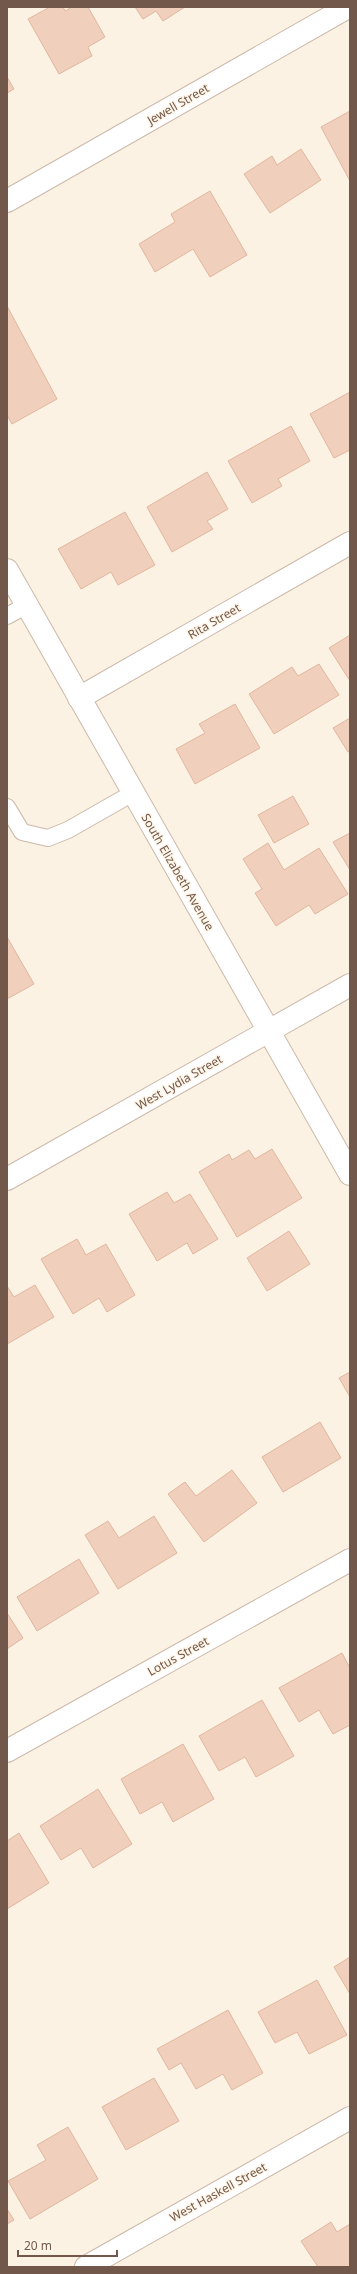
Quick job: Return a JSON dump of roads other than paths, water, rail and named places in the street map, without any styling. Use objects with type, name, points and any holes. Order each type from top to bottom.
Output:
[{"type":"street","name":"Jewell Street","points":[[7,201],[348,7]]},
{"type":"street","name":"Rita Street","points":[[79,698],[350,543]]},
{"type":"street","name":"South Elizabeth Avenue","points":[[7,570],[132,793],[350,1174]]},
{"type":"street","name":"West Lydia Street","points":[[7,1179],[350,984]]},
{"type":"street","name":"Lotus Street","points":[[7,1752],[350,1560]]},
{"type":"street","name":"West Haskell Street","points":[[86,2267],[350,2118]]},
{"type":"lane","points":[[7,616],[26,605]]},
{"type":"lane","points":[[7,807],[22,832],[48,838],[68,830],[132,793]]}]
